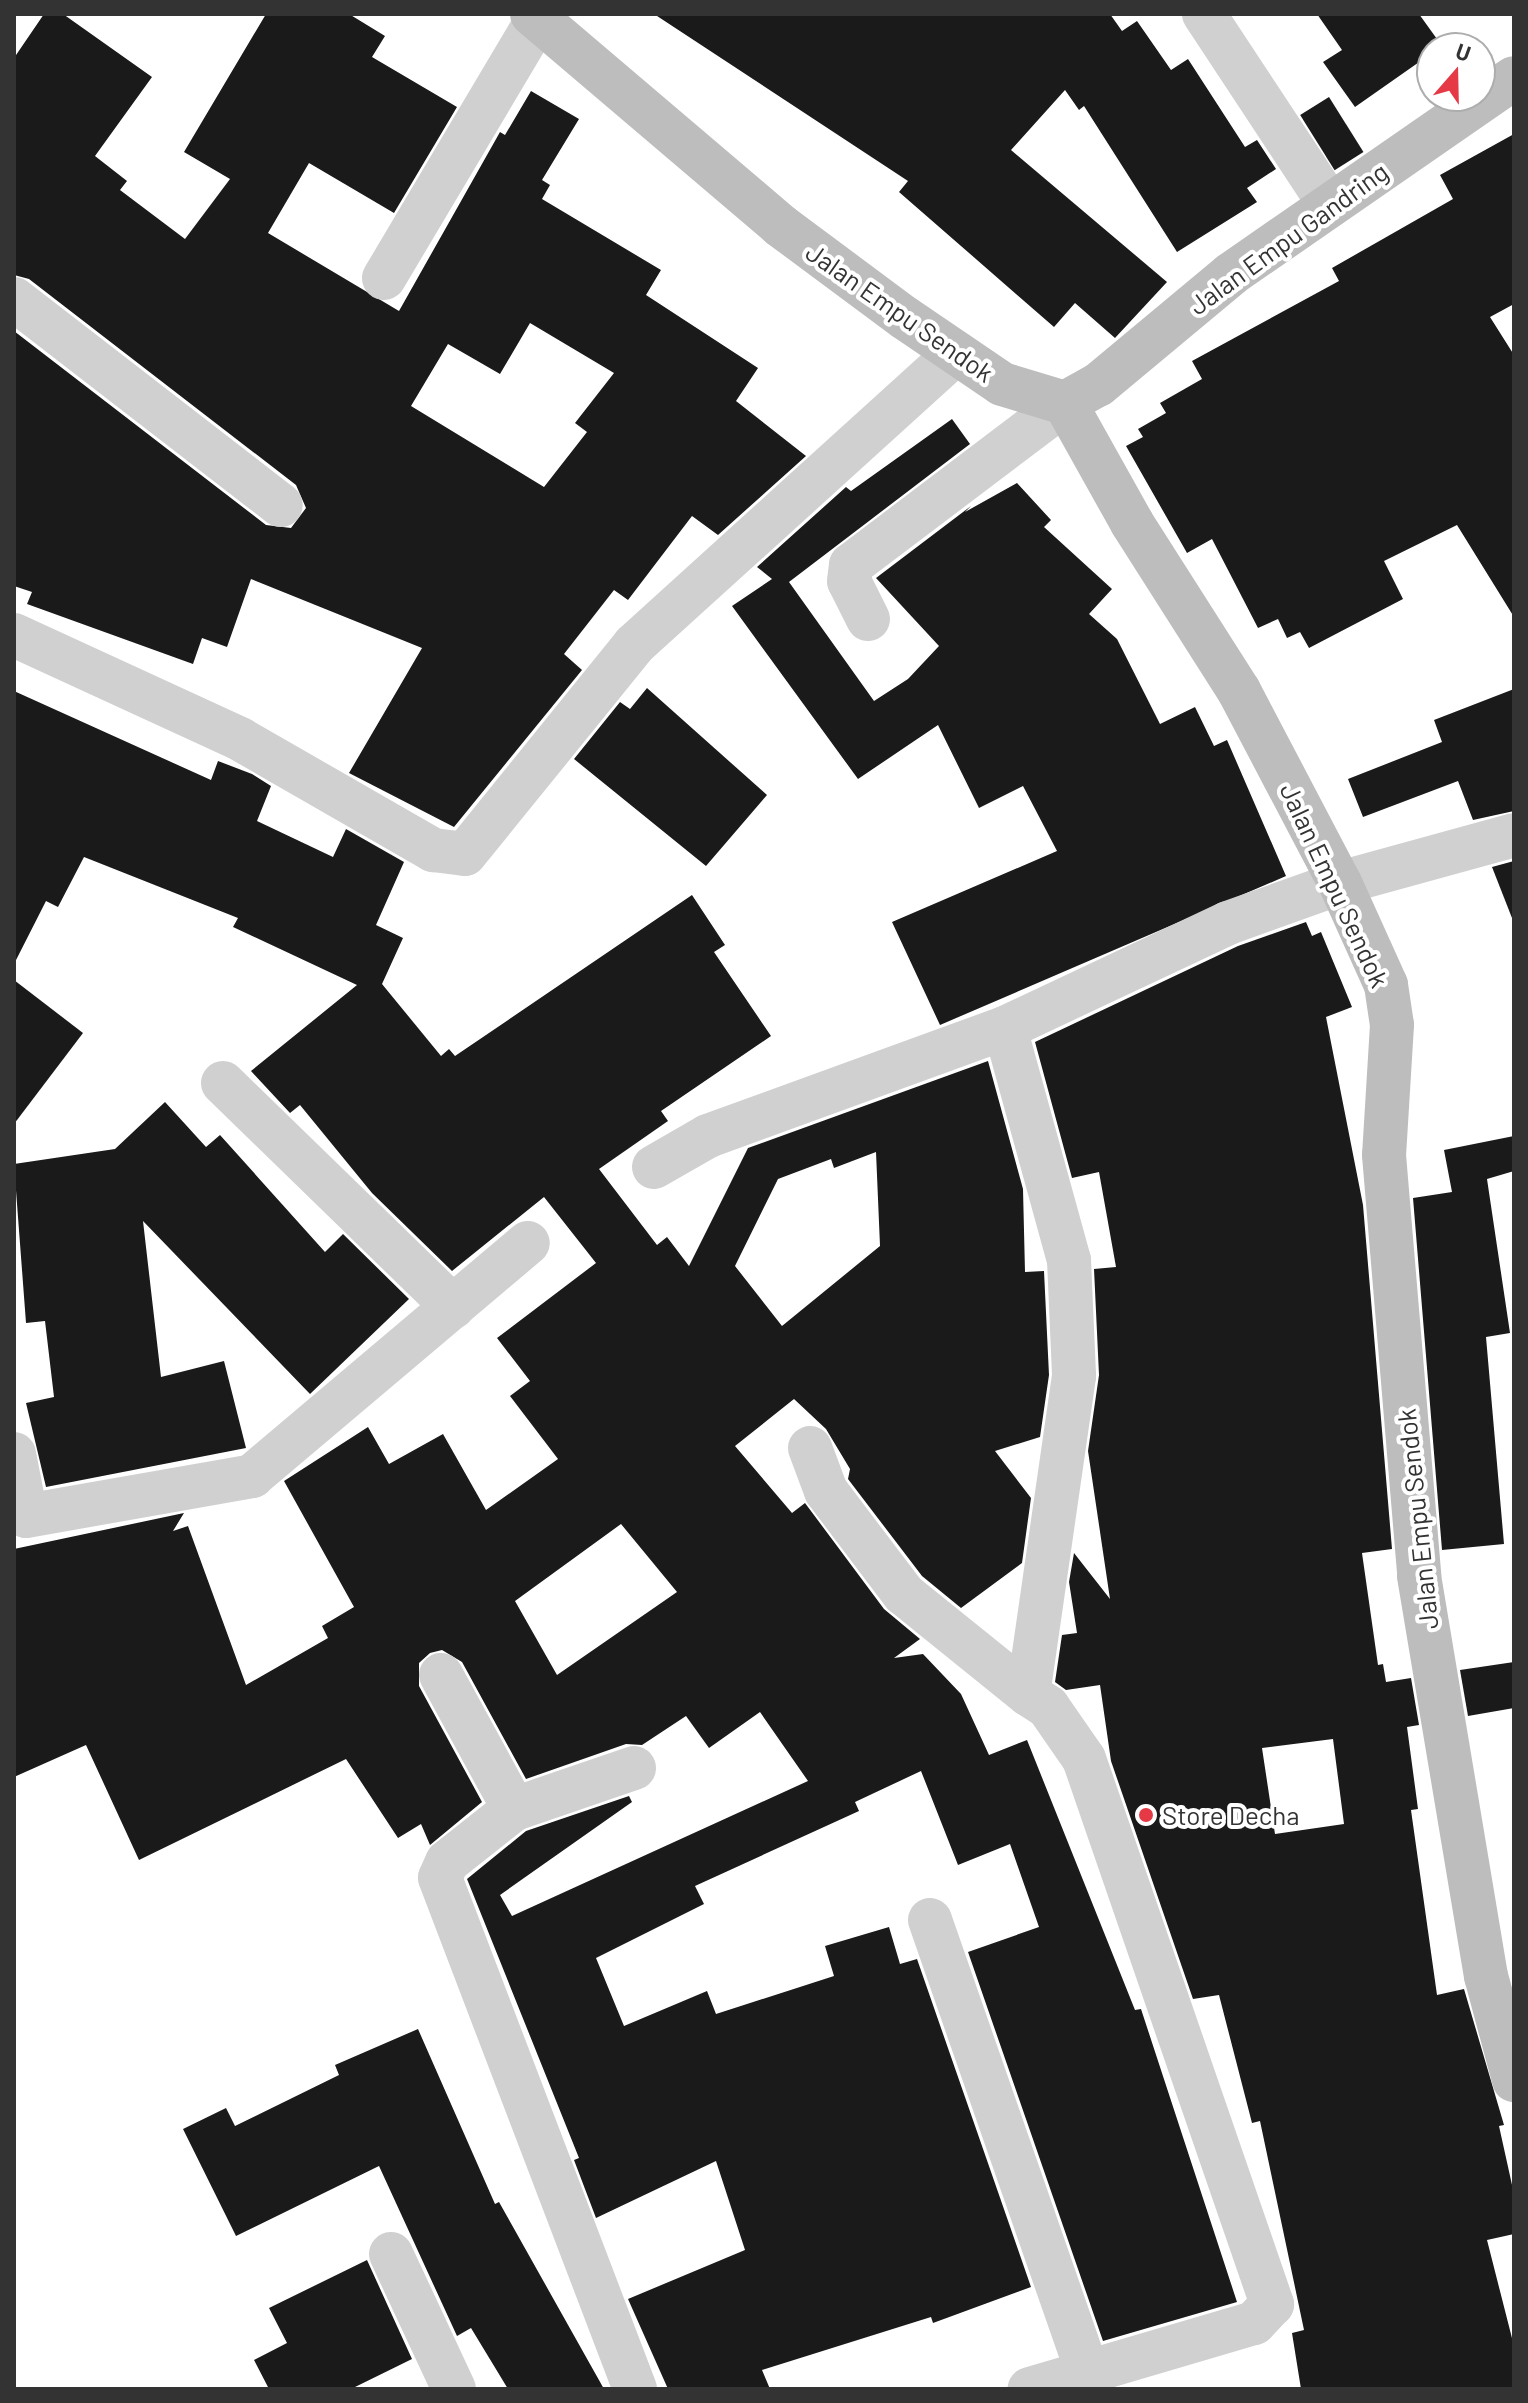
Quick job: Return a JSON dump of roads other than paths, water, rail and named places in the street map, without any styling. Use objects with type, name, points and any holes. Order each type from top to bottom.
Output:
[{"type":"street","points":[[1204,14],[1330,205]]},
{"type":"street","points":[[384,278],[535,17]]},
{"type":"street","name":"Jalan Empu Sendok","points":[[535,17],[781,226],[1002,384],[1065,403],[1132,523],[1239,691],[1340,883],[1386,985],[1392,1025],[1384,1155],[1419,1576],[1486,1976],[1514,2080]]},
{"type":"street","name":"Jalan Empu Gandring","points":[[1065,403],[1098,385],[1231,274],[1514,78]]},
{"type":"street","points":[[14,299],[281,505]]},
{"type":"street","points":[[14,635],[240,739],[433,850],[465,854],[634,645],[956,353]]},
{"type":"street","points":[[868,619],[849,581],[851,565],[1065,403]]},
{"type":"street","points":[[654,1167],[708,1136],[1005,1028],[1228,923],[1340,883],[1514,835]]},
{"type":"street","points":[[1005,1028],[1069,1260],[1074,1376],[1028,1694]]},
{"type":"street","points":[[223,1083],[453,1307]]},
{"type":"street","points":[[14,1454],[20,1517],[252,1476],[528,1243]]},
{"type":"street","points":[[810,1448],[826,1491],[904,1594],[1048,1707],[1084,1759],[1272,2304],[1254,2323],[1086,2368],[1030,2389]]},
{"type":"street","points":[[441,1675],[514,1809]]},
{"type":"street","points":[[634,1768],[514,1809],[447,1862],[440,1878],[635,2389]]},
{"type":"street","points":[[930,1920],[1086,2368]]},
{"type":"street","points":[[391,2254],[454,2389]]},
{"type":"place","name":"Store Decha","points":[[1146,1815]]}]
